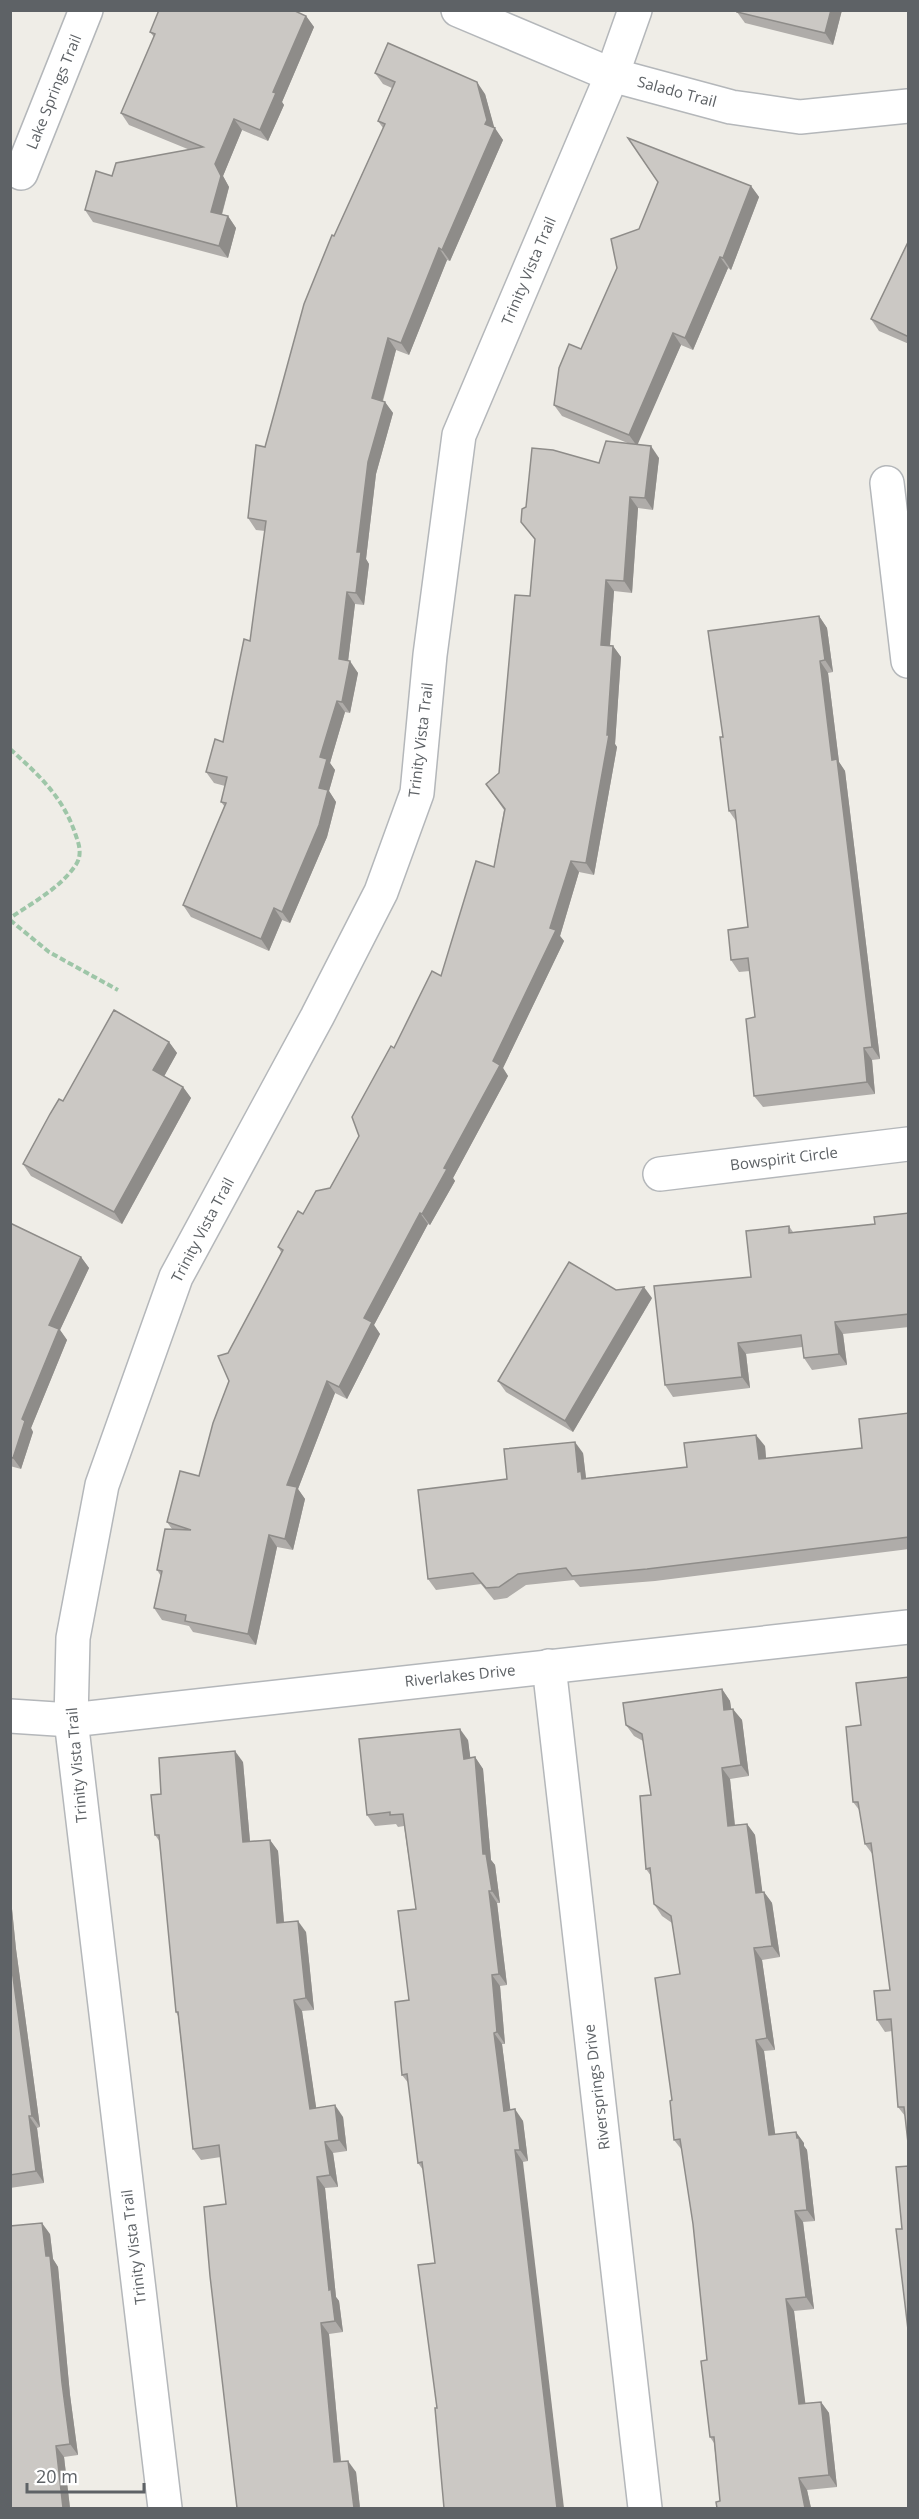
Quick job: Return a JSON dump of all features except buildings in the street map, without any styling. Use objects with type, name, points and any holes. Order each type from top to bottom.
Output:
[{"type":"street","name":"Lake Springs Trail","points":[[21,173],[86,10]]},
{"type":"street","name":"Salado Trail","points":[[458,10],[612,75],[731,107],[800,117],[909,106]]},
{"type":"street","name":"Trinity Vista Trail","points":[[165,2508],[71,1720],[73,1638],[102,1485],[176,1277],[317,1017],[381,892],[417,793],[430,655],[459,435],[612,75],[634,10]]},
{"type":"street","points":[[887,483],[909,661]]},
{"type":"street","name":"Bowspirit Circle","points":[[660,1174],[909,1144]]},
{"type":"street","name":"Riverlakes Drive","points":[[10,1716],[71,1720],[909,1627]]},
{"type":"street","name":"Riversprings Drive","points":[[549,1666],[645,2508]]},
{"type":"path","points":[[10,749],[61,800],[80,847],[79,858],[71,871],[54,887],[10,919],[49,952],[118,990]]}]
